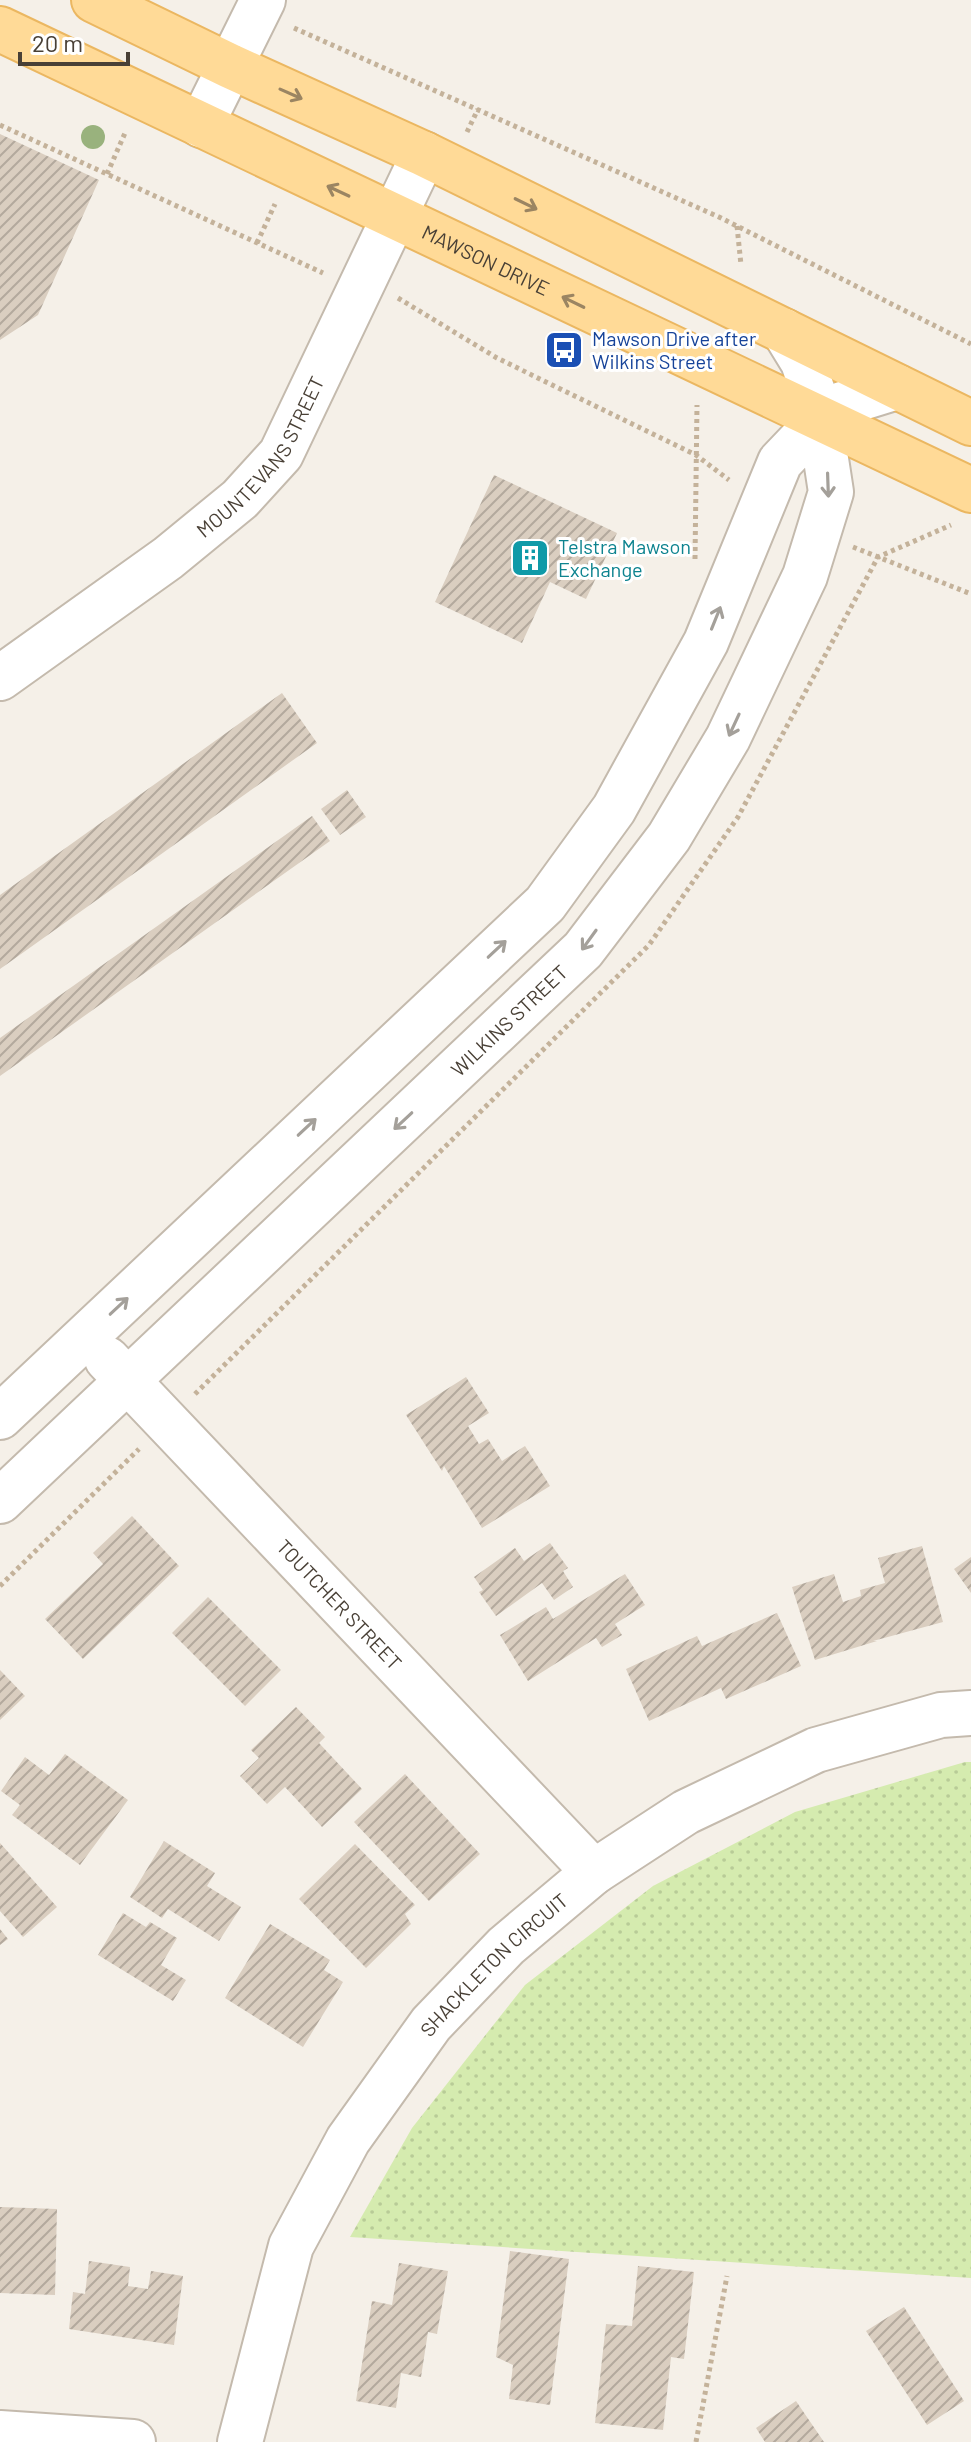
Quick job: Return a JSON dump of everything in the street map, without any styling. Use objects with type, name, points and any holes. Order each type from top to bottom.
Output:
[{"type":"main road","points":[[94,0],[424,154],[971,423]]},
{"type":"main road","name":"MAWSON DRIVE","points":[[0,29],[971,490]]},
{"type":"street","points":[[201,125],[260,5]]},
{"type":"street","name":"MOUNTEVANS STREET","points":[[0,678],[168,558],[240,499],[281,454],[424,154]]},
{"type":"street","name":"WILKINS STREET","points":[[0,1501],[583,950],[669,837],[728,738],[805,576],[831,492],[820,420],[803,362],[784,331]]},
{"type":"street","points":[[0,1417],[545,904],[614,809],[706,642],[780,462],[820,420],[842,404],[897,387]]},
{"type":"street","name":"TOUTCHER STREET","points":[[86,1337],[594,1872]]},
{"type":"street","name":"SHACKLETON CIRCUIT","points":[[240,2442],[291,2246],[348,2140],[431,2024],[506,1946],[594,1872],[686,1812],[816,1750],[941,1715],[971,1713]]},
{"type":"street","points":[[0,2433],[133,2442]]},
{"type":"path","points":[[260,5],[737,226],[971,344]]},
{"type":"path","points":[[0,125],[334,279],[364,278],[497,358],[696,455],[763,504]]},
{"type":"path","points":[[737,226],[745,294],[738,308]]},
{"type":"path","points":[[694,564],[697,401],[712,368]]},
{"type":"path","points":[[818,533],[971,594]]},
{"type":"path","points":[[696,2442],[727,2276]]},
{"type":"green space","points":[[971,1762],[971,2278],[350,2237],[412,2128],[525,1985],[653,1886],[795,1812]]},
{"type":"building","points":[[0,134],[99,180],[38,315],[0,340]]},
{"type":"building","name":"Telstra Mawson Exchange","points":[[494,475],[617,533],[586,599],[550,582],[522,643],[435,602]]},
{"type":"building","points":[[282,693],[317,743],[0,969],[0,895]]},
{"type":"building","points":[[347,790],[366,817],[340,835],[321,809]]},
{"type":"building","points":[[312,816],[330,841],[0,1076],[0,1038]]},
{"type":"building","points":[[466,1377],[489,1413],[468,1426],[479,1444],[488,1439],[502,1461],[525,1446],[550,1486],[482,1528],[444,1466],[442,1471],[406,1415]]},
{"type":"building","points":[[132,1516],[179,1566],[83,1659],[45,1619],[103,1564],[93,1553]]},
{"type":"building","points":[[550,1543],[568,1568],[563,1571],[573,1587],[554,1600],[542,1583],[496,1616],[479,1592],[483,1590],[474,1577],[515,1548],[524,1561]]},
{"type":"building","points":[[922,1546],[943,1622],[815,1660],[792,1587],[834,1574],[843,1602],[861,1596],[860,1590],[885,1583],[878,1558]]},
{"type":"building","points":[[971,1557],[971,1593],[954,1569]]},
{"type":"building","points":[[625,1574],[645,1605],[615,1624],[622,1635],[602,1647],[596,1638],[528,1681],[500,1635],[546,1607],[553,1619]]},
{"type":"building","points":[[208,1597],[281,1670],[245,1706],[172,1633]]},
{"type":"building","points":[[777,1613],[801,1666],[726,1699],[721,1688],[649,1721],[626,1669],[697,1636],[702,1646]]},
{"type":"building","points":[[0,1670],[25,1696],[0,1720]]},
{"type":"building","points":[[296,1707],[325,1737],[319,1743],[362,1789],[322,1827],[285,1787],[267,1804],[240,1776],[259,1758],[251,1750]]},
{"type":"building","points":[[65,1754],[128,1800],[80,1865],[12,1815],[20,1805],[1,1791],[25,1757],[49,1775]]},
{"type":"building","points":[[405,1774],[480,1854],[429,1901],[354,1822]]},
{"type":"building","points":[[164,1841],[215,1873],[207,1886],[241,1907],[219,1941],[168,1909],[162,1918],[130,1897]]},
{"type":"building","points":[[0,1843],[57,1907],[23,1937],[0,1911]]},
{"type":"building","points":[[355,1844],[415,1905],[405,1914],[411,1924],[366,1968],[299,1899]]},
{"type":"building","points":[[123,1913],[146,1927],[150,1922],[177,1938],[161,1965],[186,1980],[173,2001],[98,1955]]},
{"type":"building","points":[[270,1924],[330,1960],[324,1970],[343,1982],[303,2047],[225,1998]]},
{"type":"building","points":[[0,1929],[8,1939],[0,1945]]},
{"type":"building","points":[[0,2207],[57,2209],[55,2295],[0,2293]]},
{"type":"building","points":[[510,2251],[569,2259],[550,2405],[509,2399],[513,2365],[496,2357]]},
{"type":"building","points":[[89,2261],[130,2267],[128,2286],[148,2289],[151,2271],[183,2276],[174,2345],[69,2329],[73,2292],[85,2294]]},
{"type":"building","points":[[399,2263],[448,2271],[437,2334],[428,2332],[421,2377],[401,2373],[396,2408],[356,2401],[372,2301],[392,2305]]},
{"type":"building","points":[[638,2266],[694,2272],[684,2359],[671,2357],[663,2430],[595,2423],[606,2324],[632,2326]]},
{"type":"building","points":[[904,2307],[964,2401],[927,2425],[866,2331]]},
{"type":"building","points":[[796,2401],[824,2442],[765,2442],[756,2428]]},
{"type":"place","name":"Mawson Drive after Wilkins Street","points":[[564,350]]},
{"type":"place","name":"Telstra Mawson Exchange","points":[[530,558]]}]
